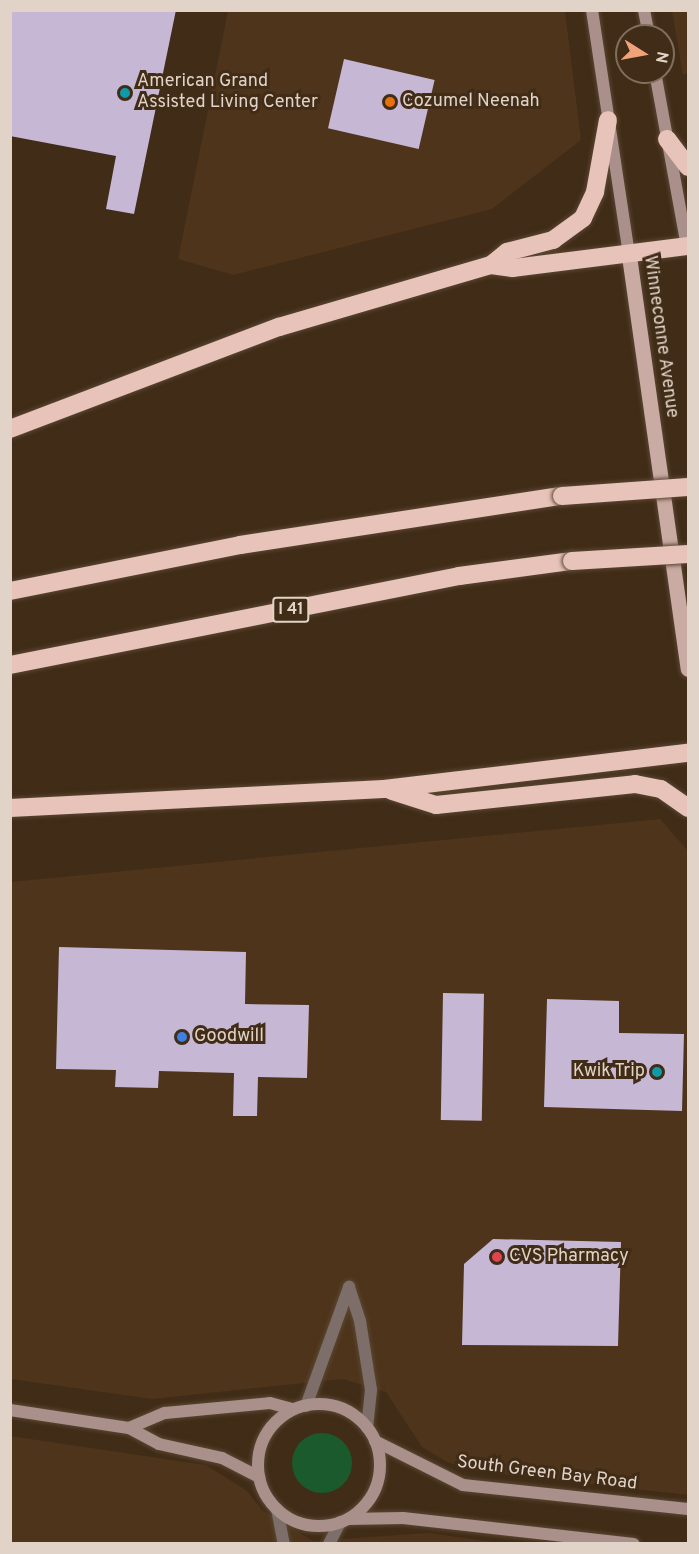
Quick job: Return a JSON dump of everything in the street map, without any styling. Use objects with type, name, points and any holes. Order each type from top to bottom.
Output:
[{"type":"highway","points":[[10,429],[279,327],[491,265],[507,252],[553,240],[583,218],[595,192],[608,120]]},
{"type":"highway","points":[[667,139],[688,167]]},
{"type":"highway","points":[[491,265],[513,268],[688,248]]},
{"type":"highway","points":[[10,591],[240,545],[562,496],[688,487]]},
{"type":"highway","name":"I 41","points":[[10,665],[459,576],[573,561],[688,554]]},
{"type":"highway","points":[[10,808],[384,789],[688,753]]},
{"type":"highway","points":[[384,789],[436,805],[635,784],[661,789],[688,808]]},
{"type":"main road","name":"Winneconne Avenue","points":[[592,10],[688,669]]},
{"type":"main road","points":[[657,84],[688,248]]},
{"type":"main road","points":[[129,1428],[165,1413],[270,1404],[292,1409]]},
{"type":"main road","points":[[259,1477],[262,1444],[278,1418],[292,1409],[306,1406],[336,1407],[367,1428],[380,1455],[374,1492],[343,1521]]},
{"type":"main road","points":[[10,1410],[129,1428],[159,1444],[222,1458],[259,1477],[277,1509],[310,1526],[343,1521],[403,1518],[634,1544]]},
{"type":"main road","name":"South Green Bay Road","points":[[375,1441],[464,1485],[688,1509]]},
{"type":"street","points":[[306,1406],[349,1287],[360,1321],[370,1390],[367,1428]]},
{"type":"street","points":[[277,1509],[284,1544]]},
{"type":"street","points":[[329,1544],[343,1521]]},
{"type":"shaded area","points":[[228,11],[565,11],[581,140],[492,209],[233,275],[178,259]]},
{"type":"shaded area","points":[[672,11],[688,11],[688,73],[683,75],[675,24]]},
{"type":"shaded area","points":[[660,819],[688,851],[688,1495],[475,1471],[447,1462],[422,1447],[386,1392],[343,1379],[152,1399],[11,1379],[10,882]]},
{"type":"shaded area","points":[[10,1436],[206,1465],[247,1491],[262,1510],[313,1541],[428,1533],[501,1543],[11,1543]]},
{"type":"green space","points":[[322,1433],[343,1442],[352,1463],[343,1484],[322,1493],[301,1484],[292,1463],[301,1442]]},
{"type":"building","name":"American Grand Assisted Living Center","points":[[10,10],[176,10],[134,214],[106,209],[116,156],[10,136]]},
{"type":"building","name":"Cozumel Neenah","points":[[344,59],[435,80],[419,149],[328,128]]},
{"type":"building","name":"Goodwill","points":[[59,947],[246,952],[245,1004],[309,1005],[307,1078],[258,1077],[257,1116],[233,1116],[234,1073],[159,1071],[158,1088],[115,1087],[116,1070],[56,1069]]},
{"type":"building","points":[[443,993],[484,994],[482,1121],[441,1120]]},
{"type":"building","name":"Kwik Trip","points":[[547,999],[619,1001],[619,1033],[684,1034],[682,1111],[544,1107]]},
{"type":"building","name":"CVS Pharmacy","points":[[493,1239],[621,1242],[618,1346],[462,1345],[464,1264]]},
{"type":"place","name":"American Grand Assisted Living Center","points":[[125,93]]},
{"type":"place","name":"Cozumel Neenah","points":[[390,102]]},
{"type":"place","name":"Goodwill","points":[[182,1037]]},
{"type":"place","name":"Kwik Trip","points":[[657,1072]]},
{"type":"place","name":"CVS Pharmacy","points":[[497,1257]]}]
